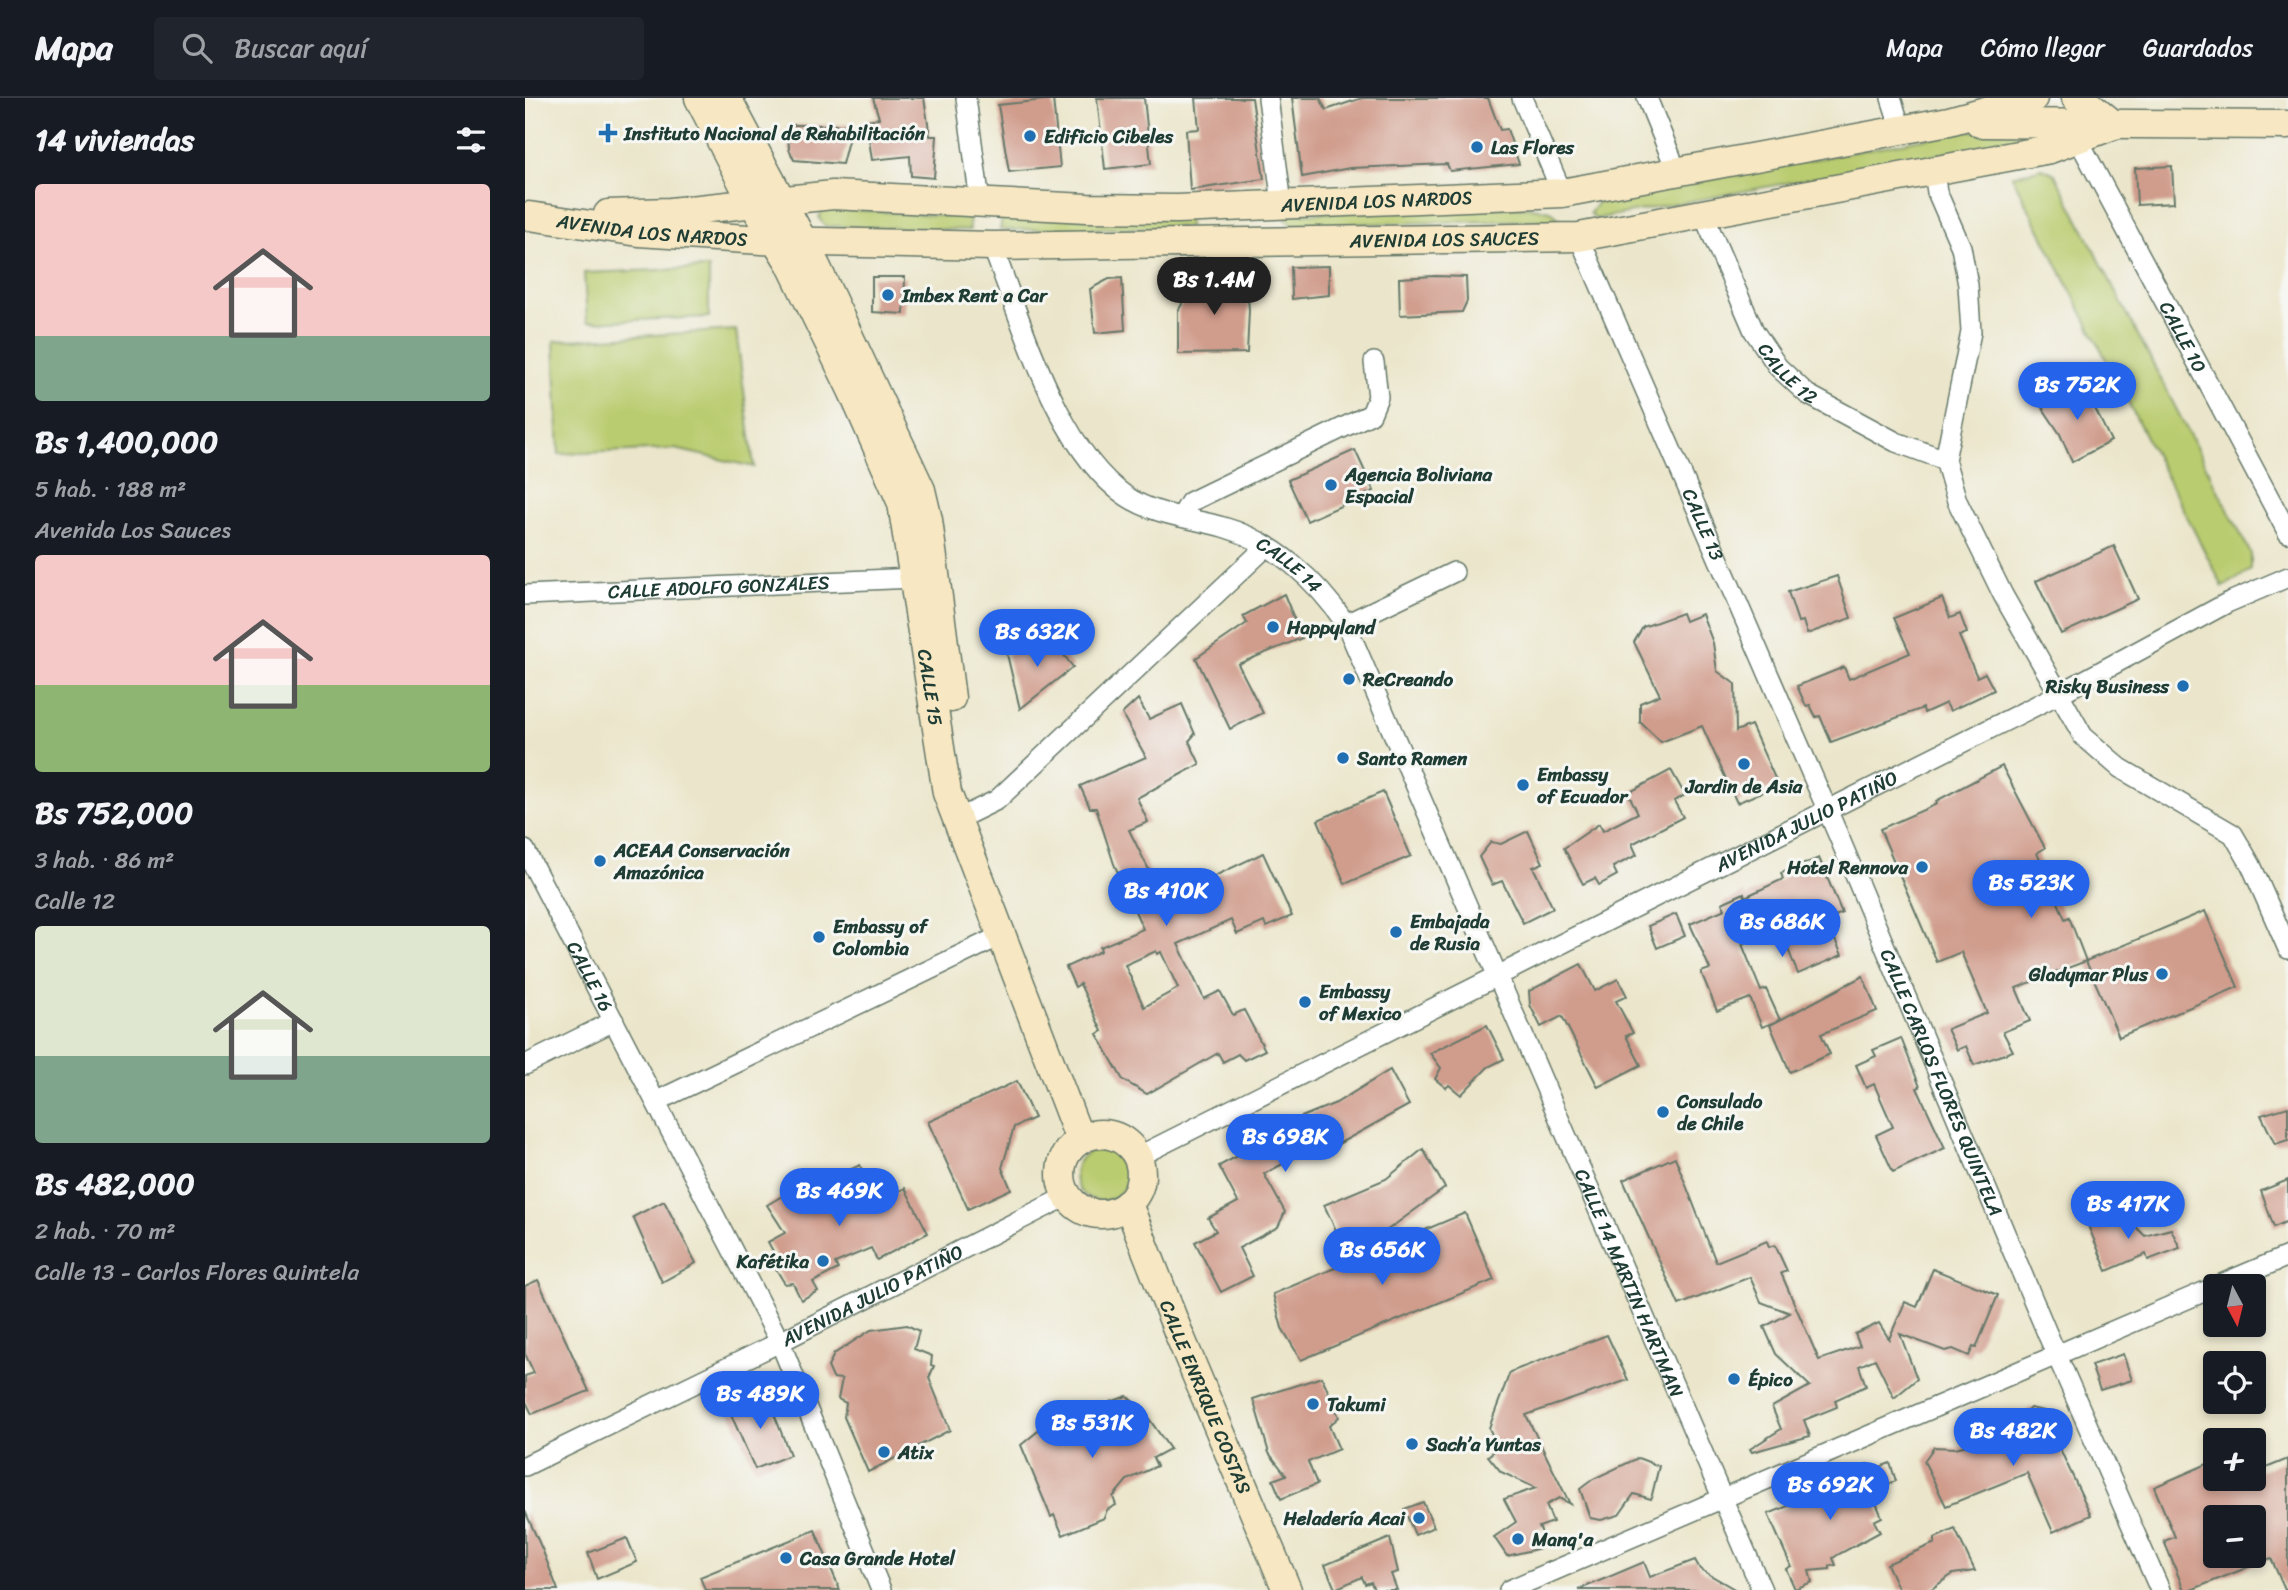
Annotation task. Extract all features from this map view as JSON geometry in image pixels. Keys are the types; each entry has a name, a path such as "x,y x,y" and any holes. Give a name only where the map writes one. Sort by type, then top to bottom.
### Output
{"street":[{"path":"699,98 766,201"},
{"path":"727,98 766,201"},
{"path":"966,98 980,202 986,232 992,246"},
{"path":"1268,98 1282,204"},
{"path":"1522,98 1579,237"},
{"path":"1647,98 1671,157 1673,173"},
{"path":"1891,98 1902,129"},
{"path":"1949,121 2033,98"},
{"path":"1949,121 2078,113 2114,125 2288,125"},
{"name":"AVENIDA LOS SAUCES","path":"790,241 992,246 1579,237 1704,216 2050,149 2078,113"},
{"name":"CALLE 10","path":"2078,113 2288,533"},
{"name":"AVENIDA LOS NARDOS","path":"527,216 670,212 833,195 1177,209 1562,192 1949,121"},
{"path":"1934,172 1937,192 1961,247 1968,285 1971,332 1945,460 1957,501 2003,595 2057,695 2083,736 2120,768 2234,834 2251,865 2288,950"},
{"name":"CALLE 15","path":"766,201 912,468 927,520 924,577 940,763 965,817 1088,1137"},
{"name":"AVENIDA LOS NARDOS","path":"527,216 639,232 790,241"},
{"name":"CALLE 12","path":"1704,216 1754,331 1778,367 1807,394 1896,442 1945,460"},
{"name":"CALLE 13","path":"1579,237 1828,811"},
{"name":"CALLE 14","path":"992,246 1054,401 1072,438 1104,479 1128,497 1153,510 1226,527 1267,547 1306,575 1327,596 1346,624 1498,977"},
{"path":"1181,517 1191,502 1371,414 1378,397 1374,362"},
{"path":"965,817 997,800 1267,547"},
{"path":"1346,624 1454,572"},
{"name":"CALLE ADOLFO GONZALES","path":"525,595 924,577"},
{"name":"AVENIDA JULIO PATIÑO","path":"1137,1157 2057,695 2227,603 2288,577"},
{"name":"CALLE CARLOS FLORES QUINTELA","path":"1828,811 2057,1355 2160,1590"},
{"name":"CALLE 15","path":"965,817 1000,936 1088,1137"},
{"name":"CALLE 16","path":"525,849 780,1342 881,1590"},
{"path":"657,1101 1000,936"},
{"name":"CALLE 14 MARTIN HARTMAN","path":"1498,977 1762,1590"},
{"path":"525,1065 614,1021"},
{"path":"1088,1137 1121,1140 1137,1157 1140,1182 1121,1208 1092,1213 1081,1209 1067,1196 1062,1183 1063,1160 1088,1137"},
{"name":"AVENIDA JULIO PATIÑO","path":"525,1466 780,1342 1067,1196"},
{"name":"CALLE ENRIQUE COSTAS","path":"1121,1208 1268,1590"},
{"name":"CALLE ENRIQUE COSTAS","path":"1121,1208 1179,1334 1287,1590"},
{"path":"2246,1274 2288,1256"},
{"path":"1509,1590 2203,1293"}],"green space":[{"path":"2022,130 2043,135 1595,219 1590,213 1598,202 1609,198 1964,131"},
{"path":"2042,168 2055,174 2251,554 2251,570 2223,587 2012,176"},
{"path":"1525,207 1551,211 1560,220 1291,225 1282,214"},
{"path":"823,208 965,217 969,219 970,230 825,226 819,218"},
{"path":"1002,218 1188,218 1189,227 1000,230"},
{"path":"709,268 709,317 587,322 584,273"},
{"path":"736,330 754,467 675,449 559,454 554,341"},
{"path":"1101,1149 1111,1151 1119,1157 1125,1165 1125,1185 1119,1193 1111,1199 1101,1201 1091,1199 1083,1193 1077,1185 1075,1175 1077,1165 1083,1157 1091,1151"}],"building":[{"path":"873,98 924,98 930,136 937,136 934,178 911,176 910,156 872,160 866,120 879,118"},
{"path":"1097,98 1144,98 1151,164 1105,169"},
{"path":"1196,98 1252,98 1264,179 1190,190 1186,130 1199,129"},
{"path":"1292,98 1320,98 1326,110 1362,98 1488,98 1500,130 1507,129 1519,164 1450,171 1447,164 1350,168 1302,177"},
{"name":"Edificio Cibeles","path":"1053,99 1060,167 1009,172 998,105"},
{"path":"793,125 852,125 842,164 794,160 789,149 788,132"},
{"path":"2172,166 2174,203 2137,205 2135,168"},
{"path":"1329,266 1329,295 1292,299 1291,267"},
{"path":"1242,275 1243,285 1247,287 1249,310 1247,353 1178,354 1178,311 1182,304 1181,289 1185,288 1184,278 1205,280"},
{"name":"Imbex Rent a Car","path":"872,277 905,277 904,314 872,312"},
{"path":"1466,277 1467,301 1462,312 1400,315 1399,278"},
{"path":"1122,278 1125,330 1095,333 1090,289 1109,279"},
{"path":"2083,384 2111,441 2072,462 2060,434 2040,404"},
{"name":"Agencia Boliviana Espacial","path":"1355,450 1374,491 1307,521 1288,480"},
{"path":"2114,546 2138,599 2061,634 2036,581"},
{"path":"1837,576 1851,618 1807,634 1803,621 1798,622 1788,592"},
{"path":"1284,594 1302,638 1238,664 1263,713 1230,729 1196,658 1247,623 1243,616"},
{"path":"1942,598 1950,618 1960,614 1967,633 1959,636 1977,677 1985,673 1994,690 1950,711 1946,703 1924,713 1923,708 1831,742 1820,716 1816,717 1810,705 1806,706 1797,686 1844,667 1849,679 1910,653 1894,618"},
{"path":"1682,613 1685,621 1702,614 1713,643 1717,671 1735,684 1736,731 1751,725 1778,785 1737,803 1702,726 1661,742 1640,722 1640,703 1660,695 1634,642 1643,627"},
{"path":"1050,637 1073,667 1020,709 1007,654"},
{"path":"1138,699 1149,719 1182,704 1195,734 1189,741 1200,764 1137,798 1148,822 1129,830 1164,900 1263,853 1292,916 1266,927 1264,922 1237,934 1231,920 1178,944 1204,999 1220,991 1233,1015 1244,1010 1265,1050 1244,1060 1238,1054 1223,1062 1218,1053 1147,1094 1123,1080 1097,1034 1102,1031 1080,984 1075,987 1066,967 1101,951 1100,947 1143,929 1114,864 1096,808 1090,808 1080,786 1146,757 1122,714","holes":["1156,951 1157,954 1161,952 1178,988 1144,1007 1125,965"]},
{"path":"2002,766 2045,848 2037,853 2065,919 2069,917 2086,961 2016,988 2030,1021 2003,1032 2013,1051 1974,1065 1966,1046 1957,1050 1947,1029 1987,1013 1961,952 1937,962 1880,829 1937,804 1936,801"},
{"path":"1671,770 1685,795 1674,801 1683,817 1632,844 1637,855 1613,867 1617,875 1599,885 1595,878 1583,884 1564,848 1599,824 1603,831 1638,813 1628,793"},
{"path":"1383,792 1411,856 1345,884 1318,820"},
{"path":"1528,831 1543,863 1533,867 1553,908 1523,923 1502,881 1492,885 1479,857 1491,842 1501,844"},
{"path":"1819,858 1842,913 1826,920 1842,955 1798,974 1780,929 1742,944 1761,991 1766,989 1780,1020 1762,1027 1750,998 1717,1011 1701,972 1710,969 1690,924 1725,909 1722,903 1744,893 1745,897 1783,879 1781,873"},
{"name":"Gladymar Plus","path":"2205,911 2238,987 2119,1037 2086,961"},
{"path":"1676,914 1685,936 1657,948 1648,926"},
{"path":"1581,964 1595,991 1618,979 1627,996 1616,1001 1633,1033 1626,1036 1641,1065 1598,1087 1562,1016 1541,1027 1530,1005 1529,991"},
{"path":"1863,976 1877,1011 1821,1034 1830,1054 1790,1072 1770,1025"},
{"path":"1487,1025 1504,1059 1488,1067 1461,1095 1449,1085 1446,1088 1435,1079 1441,1068 1430,1053"},
{"path":"1901,1038 1920,1087 1917,1088 1945,1148 1893,1172 1876,1135 1893,1127 1874,1084 1866,1088 1856,1065 1876,1056 1873,1050"},
{"path":"1390,1070 1409,1105 1320,1154 1316,1146 1264,1174 1285,1212 1278,1227 1239,1248 1253,1276 1221,1292 1195,1242 1216,1231 1208,1218 1238,1202 1219,1166 1303,1121 1301,1117 1336,1103"},
{"path":"1017,1081 1034,1118 1014,1127 1002,1168 1011,1189 968,1209 928,1122"},
{"path":"2288,1107 2288,1140 2275,1144 2261,1115"},
{"path":"1423,1149 1445,1188 1349,1258 1324,1205 1386,1179"},
{"path":"1675,1157 1716,1262 1767,1241 1769,1247 1775,1245 1787,1271 1781,1273 1819,1360 1860,1346 1855,1334 1879,1323 1889,1339 1905,1302 1917,1307 1933,1269 1998,1295 1976,1348 1973,1347 1969,1356 1953,1349 1945,1351 1900,1334 1917,1379 1894,1398 1875,1359 1859,1366 1866,1386 1835,1400 1837,1407 1804,1420 1810,1436 1752,1452 1750,1449 1781,1429 1772,1407 1810,1386 1776,1354 1764,1327 1790,1313 1761,1302 1750,1277 1679,1305 1623,1180"},
{"path":"860,1165 868,1182 873,1180 883,1199 905,1188 928,1233 877,1260 871,1248 835,1263 838,1269 813,1282 818,1291 801,1300 793,1283 785,1284 773,1264 775,1255 768,1242 785,1233 767,1205 801,1185 807,1196 836,1180 834,1177"},
{"path":"2288,1180 2288,1221 2274,1227 2261,1191"},
{"path":"664,1201 696,1263 662,1282 633,1217"},
{"path":"2119,1209 2125,1225 2132,1223 2145,1236 2171,1229 2180,1248 2148,1260 2146,1254 2107,1271 2087,1223"},
{"path":"1465,1213 1494,1280 1301,1360 1282,1328 1273,1294"},
{"path":"538,1280 589,1391 532,1414 525,1400 525,1376 534,1373 525,1354 525,1286"},
{"path":"907,1325 919,1331 914,1349 932,1356 931,1365 934,1366 929,1378 950,1430 868,1472 844,1417 846,1403 838,1399 842,1379 833,1378 828,1367 834,1354 871,1330"},
{"path":"1607,1335 1628,1380 1526,1415 1570,1504 1559,1498 1546,1505 1553,1522 1539,1527 1549,1546 1507,1556 1494,1537 1516,1522 1504,1499 1536,1488 1501,1472 1488,1456 1498,1448 1489,1428 1510,1372"},
{"path":"2123,1354 2132,1380 2100,1390 2091,1365"},
{"path":"1322,1377 1339,1417 1329,1426 1339,1449 1308,1462 1317,1484 1281,1499 1273,1480 1286,1475 1269,1453 1253,1399"},
{"path":"766,1393 790,1455 755,1469 729,1410"},
{"path":"1127,1396 1145,1413 1170,1449 1153,1458 1157,1466 1127,1480 1113,1497 1116,1505 1107,1510 1104,1518 1063,1535 1054,1515 1051,1517 1021,1445 1043,1427"},
{"path":"2030,1408 2044,1411 2054,1426 2062,1443 2058,1445 2091,1515 2053,1532 2027,1473 1946,1506 1924,1461 1934,1447 1955,1448 2001,1437"},
{"path":"1638,1458 1659,1466 1651,1499 1634,1494 1619,1515 1601,1520 1590,1518 1580,1489 1593,1479"},
{"path":"2288,1459 2288,1590 2285,1590 2271,1558 2266,1560 2266,1505 2203,1505 2203,1568 2246,1568 2191,1590 2184,1590 2164,1541 2175,1537 2154,1487 2203,1466 2203,1491 2266,1491 2266,1468"},
{"path":"1890,1463 1896,1481 1871,1491 1882,1517 1874,1521 1880,1532 1833,1558 1836,1565 1830,1566 1830,1569 1809,1571 1812,1582 1795,1589 1786,1569 1791,1566 1768,1514 1831,1489 1829,1483 1867,1464 1870,1471"},
{"name":"Heladería Acai","path":"1423,1502 1434,1527 1415,1535 1404,1509"},
{"path":"525,1511 542,1549 558,1590 525,1590"},
{"path":"1955,1529 1975,1571 1953,1574 1930,1590 1899,1590 1887,1564 1935,1543 1935,1538"},
{"name":"Casa Grande Hotel","path":"815,1530 840,1590 705,1590 700,1577"},
{"path":"627,1538 637,1562 597,1579 588,1553"},
{"path":"1390,1538 1398,1572 1391,1574 1397,1590 1374,1590 1371,1582 1365,1584 1362,1577 1335,1589 1325,1565"},
{"path":"1695,1560 1700,1569 1736,1590 1578,1590 1644,1562 1650,1577"}],"place":[{"name":"Instituto Nacional de Rehabilitación","path":"608,133"},
{"name":"Edificio Cibeles","path":"1030,136"},
{"name":"Las Flores","path":"1477,147"},
{"name":"Imbex Rent a Car","path":"888,295"},
{"name":"Agencia Boliviana Espacial","path":"1331,485"},
{"name":"Happyland","path":"1273,627"},
{"name":"ReCreando","path":"1349,679"},
{"name":"Risky Business","path":"2183,686"},
{"name":"Santo Ramen","path":"1343,758"},
{"name":"Jardin de Asia","path":"1744,764"},
{"name":"Embassy of Ecuador","path":"1523,785"},
{"name":"ACEAA Conservación Amazónica","path":"600,861"},
{"name":"Hotel Rennova","path":"1922,867"},
{"name":"Embajada de Rusia","path":"1396,932"},
{"name":"Embassy of Colombia","path":"819,937"},
{"name":"Gladymar Plus","path":"2162,974"},
{"name":"Embassy of Mexico","path":"1305,1002"},
{"name":"Consulado de Chile","path":"1663,1112"},
{"name":"Kafétika","path":"823,1261"},
{"name":"Épico","path":"1734,1379"},
{"name":"Takumi","path":"1313,1404"},
{"name":"Sach’a Yuntas","path":"1412,1444"},
{"name":"Atix","path":"884,1452"},
{"name":"Heladería Acai","path":"1419,1518"},
{"name":"Manq'a","path":"1518,1539"},
{"name":"Casa Grande Hotel","path":"786,1558"}]}
